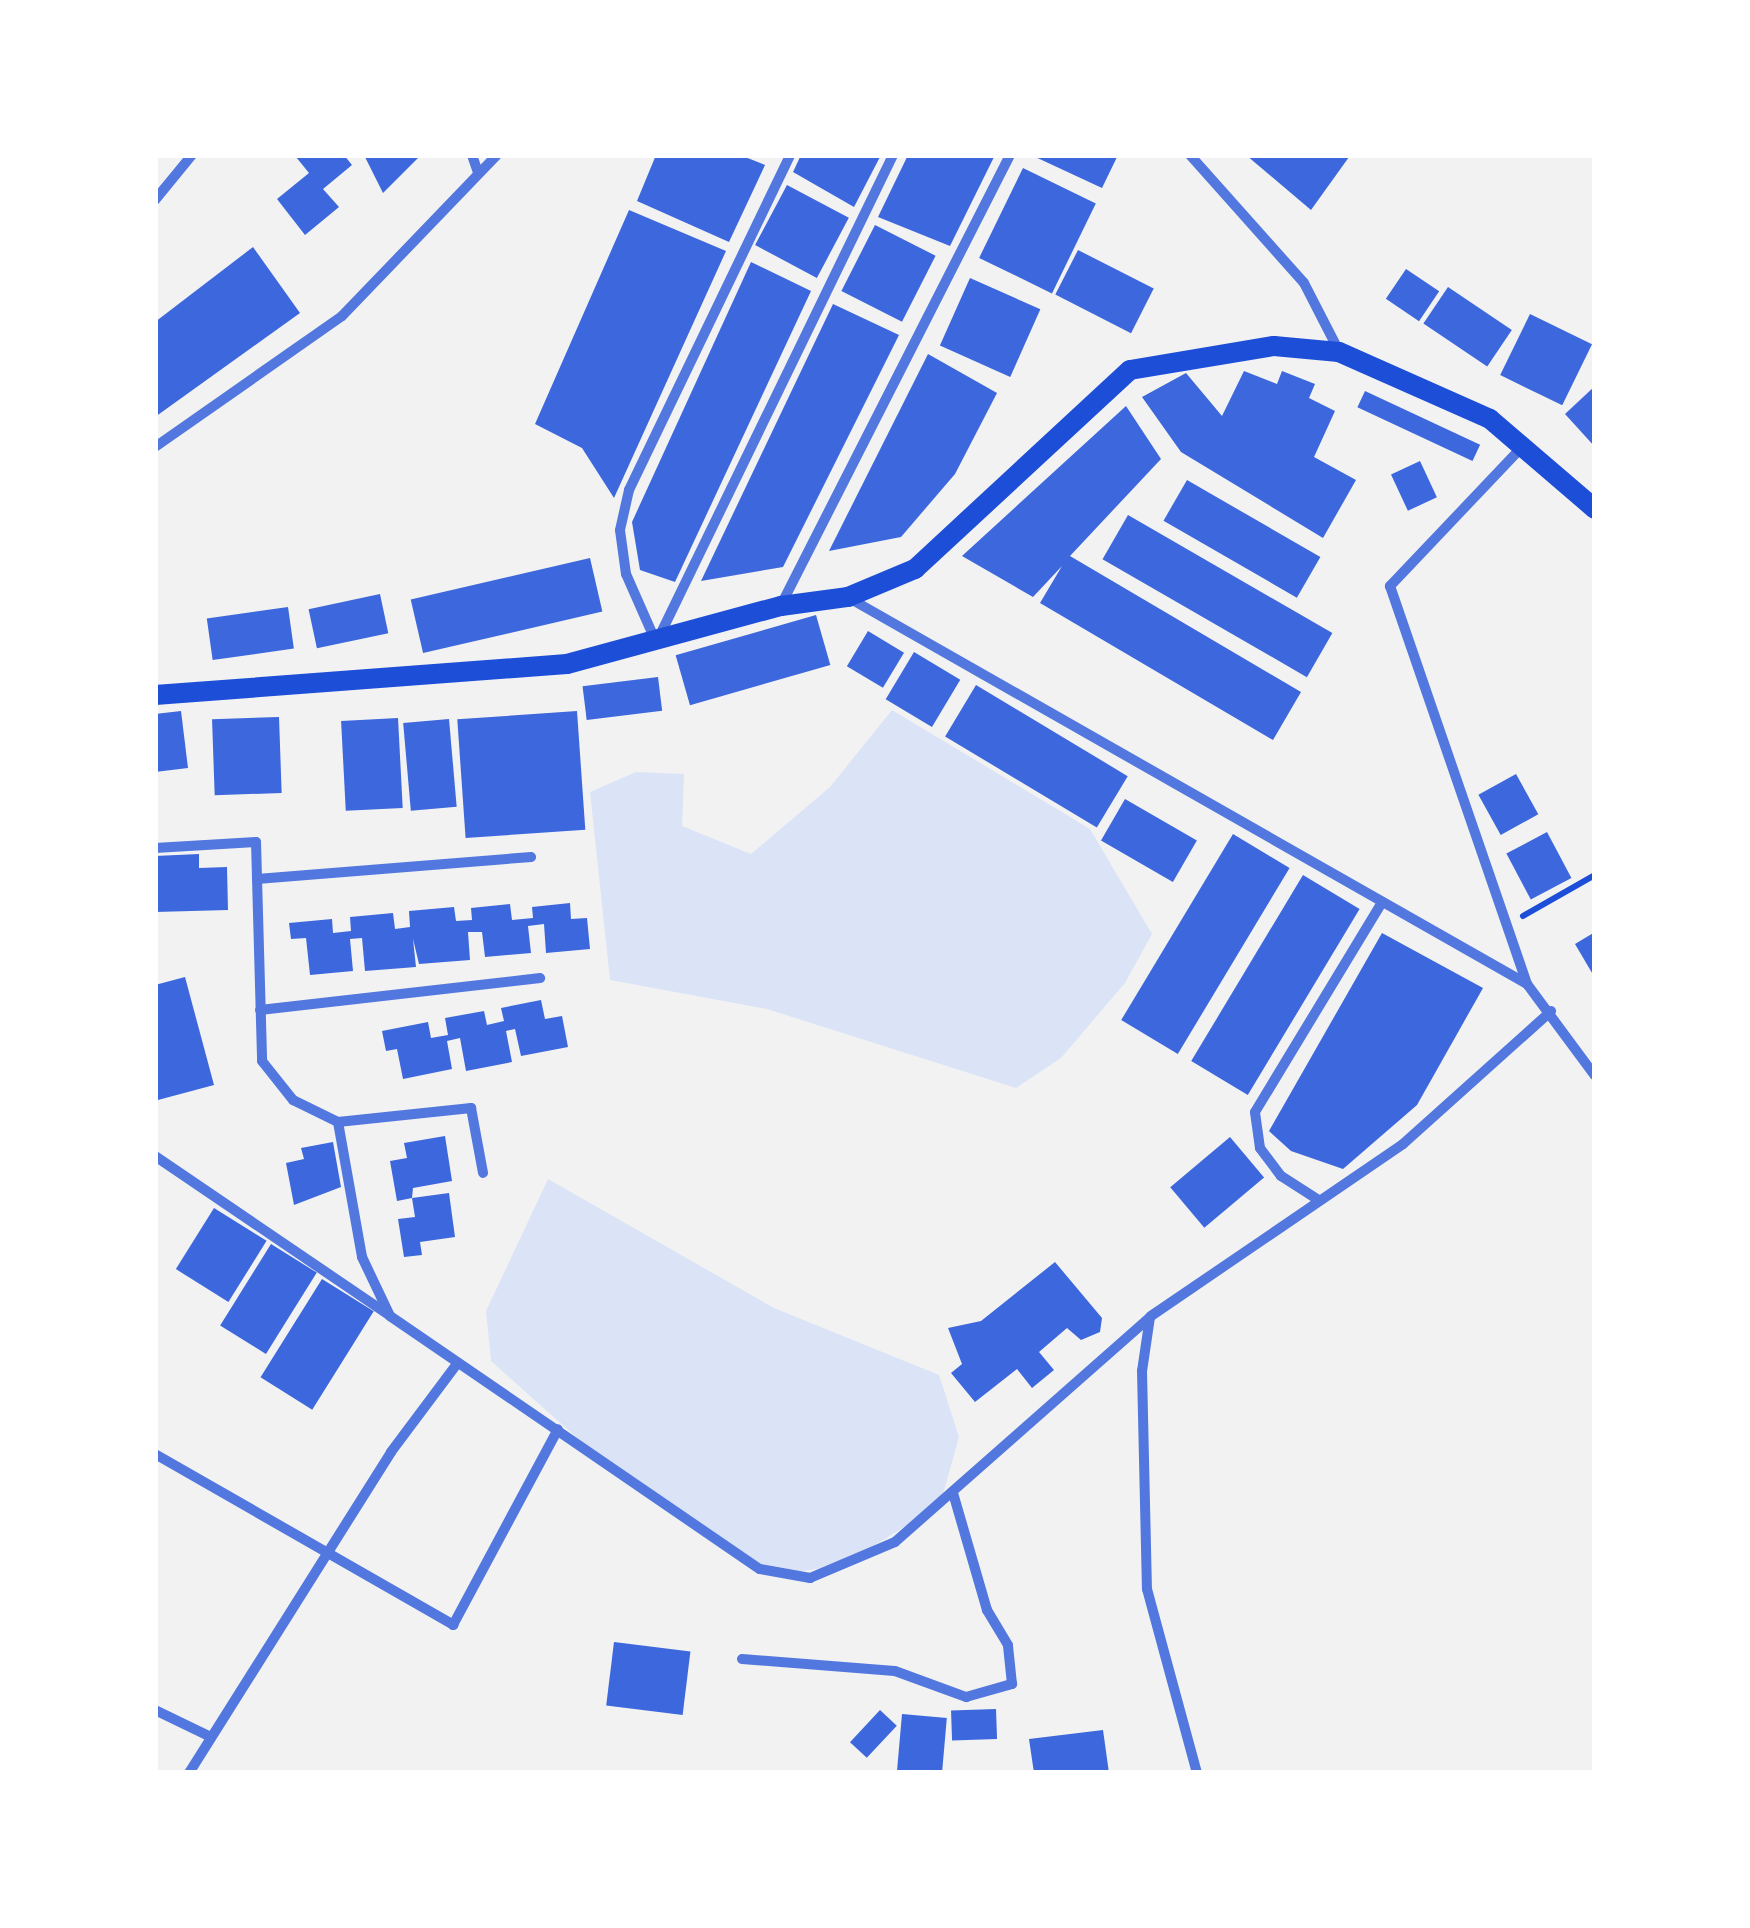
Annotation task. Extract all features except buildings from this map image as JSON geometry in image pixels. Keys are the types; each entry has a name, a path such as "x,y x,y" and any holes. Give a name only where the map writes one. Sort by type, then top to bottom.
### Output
{"main road":[{"path":"155,695 566,664 781,606 848,597 915,570 1130,370 1274,346 1340,352 1526,443 1595,509"}],"street":[{"path":"155,200 192,155"},
{"path":"472,155 478,172"},
{"path":"155,447 342,316 497,155"},
{"path":"657,642 626,574 620,530 629,490 790,155"},
{"path":"657,642 893,155"},
{"path":"781,606 1010,155"},
{"path":"1190,155 1304,283 1340,352"},
{"path":"1526,443 1390,586 1527,984"},
{"path":"848,597 1380,906 1527,984 1551,1010 1595,1076"},
{"path":"155,848 256,842 262,1060 293,1100 338,1122 471,1108 483,1173"},
{"path":"257,879 531,856"},
{"path":"1317,1198 1281,1176 1260,1148 1255,1112 1380,906"},
{"path":"260,1010 540,978"},
{"path":"155,1156 760,1569 810,1578 895,1542 1151,1316 1317,1198 1403,1144 1551,1010"},
{"path":"338,1122 362,1257 390,1316"},
{"path":"1151,1316 1142,1371 1146,1588 1197,1773"},
{"path":"189,1773 328,1552 456,1365"},
{"path":"155,1454 454,1625 558,1428"},
{"path":"742,1660 895,1671 966,1697 1012,1684 1008,1645 987,1610 950,1499 956,1488"},
{"path":"155,1710 211,1738"}],"path":[{"path":"1505,928 1595,874"}],"shaded area":[{"path":"892,710 1090,829 1152,934 1125,983 1061,1058 1016,1088 767,1009 610,980 590,792 636,772 684,774 682,826 751,854 830,787"},
{"path":"548,1179 774,1308 939,1375 959,1437 940,1505 841,1566 770,1575 614,1471 491,1361 486,1311"}]}
